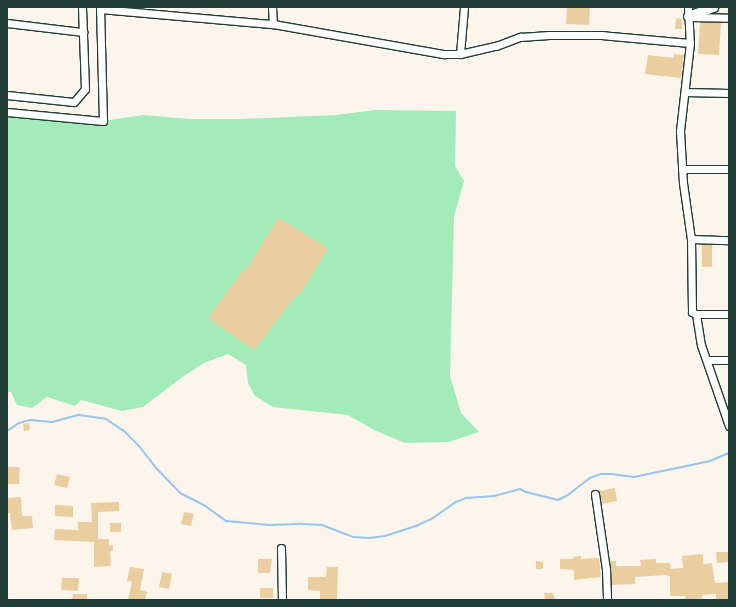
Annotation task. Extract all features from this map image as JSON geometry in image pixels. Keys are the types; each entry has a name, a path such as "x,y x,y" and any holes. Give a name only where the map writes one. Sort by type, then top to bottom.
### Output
{"street":[{"path":"7,95 74,102 85,89 82,7"},
{"path":"272,7 273,24"},
{"path":"460,54 464,7"},
{"path":"688,13 713,7"},
{"path":"7,112 104,121 100,9 273,24 384,45 444,54 460,54 496,46 520,37 542,36 601,35 690,43"},
{"path":"688,13 729,18"},
{"path":"688,13 690,43 680,131 682,169 691,239 692,312 696,314 701,345 708,360 729,426"},
{"path":"7,23 83,32"},
{"path":"685,92 729,93"},
{"path":"682,169 729,169"},
{"path":"691,239 729,240"},
{"path":"696,314 729,314"},
{"path":"708,360 729,360"},
{"path":"595,494 606,569 607,600"},
{"path":"281,548 282,600"}],"green space":[{"path":"375,110 456,111 455,166 464,181 454,217 450,376 461,413 479,432 449,442 405,443 374,430 348,415 273,407 255,396 248,383 246,365 228,354 204,363 181,378 143,407 122,411 81,400 75,406 47,397 32,408 17,405 11,392 7,392 7,112 103,121 143,115 190,119 240,119 336,115"}],"building":[{"path":"567,7 590,7 589,25 566,24"},
{"path":"676,18 682,19 682,29 675,29"},
{"path":"700,22 721,23 719,55 698,54"},
{"path":"674,54 684,55 681,78 645,74 648,55 674,58"},
{"path":"278,218 328,248 299,296 297,294 254,350 208,318 244,269 246,270"},
{"path":"702,244 712,245 712,267 702,267"},
{"path":"29,423 30,430 24,431 23,424"},
{"path":"7,467 20,467 19,484 7,484"},
{"path":"57,474 70,477 67,488 54,485"},
{"path":"615,488 617,501 601,504 599,491"},
{"path":"21,497 22,516 32,516 33,528 12,530 10,513 7,513 7,498"},
{"path":"119,502 119,511 98,512 98,539 109,539 109,546 113,545 113,551 110,551 111,566 94,567 94,542 54,540 55,529 78,530 78,522 92,522 91,503"},
{"path":"55,505 73,506 73,517 55,516"},
{"path":"184,512 194,514 191,526 181,524"},
{"path":"110,523 121,523 121,532 110,532"},
{"path":"716,552 729,552 729,562 717,563"},
{"path":"703,554 703,564 712,563 715,583 728,582 729,600 716,600 716,594 702,595 702,600 686,600 685,596 670,596 670,576 665,575 635,577 635,584 612,585 610,561 616,561 616,566 641,566 640,560 656,559 656,563 670,563 671,569 683,568 682,556"},
{"path":"581,556 581,559 599,558 601,577 574,580 574,570 560,569 560,559 573,559 573,557"},
{"path":"258,559 272,559 270,573 258,573"},
{"path":"536,561 543,562 543,569 536,569"},
{"path":"130,567 144,569 140,590 147,592 145,600 128,600 132,582 127,581"},
{"path":"327,567 338,567 337,600 320,600 320,591 308,590 308,577 326,577"},
{"path":"162,572 172,574 169,589 159,587"},
{"path":"62,578 79,578 78,591 61,590"},
{"path":"260,588 273,588 273,598 260,598"},
{"path":"544,593 553,593 555,600 545,600"},
{"path":"73,594 87,594 87,600 72,600"}],"waterway":[{"path":"7,431 19,423 30,420 52,422 79,415 106,419 124,431 180,493 204,505 226,521 269,525 322,525 353,537 369,538 385,536 418,525 433,518 456,502 466,498 494,496 520,489 526,492 558,500 568,495 590,478 601,474 634,477 710,461 729,453"}]}
